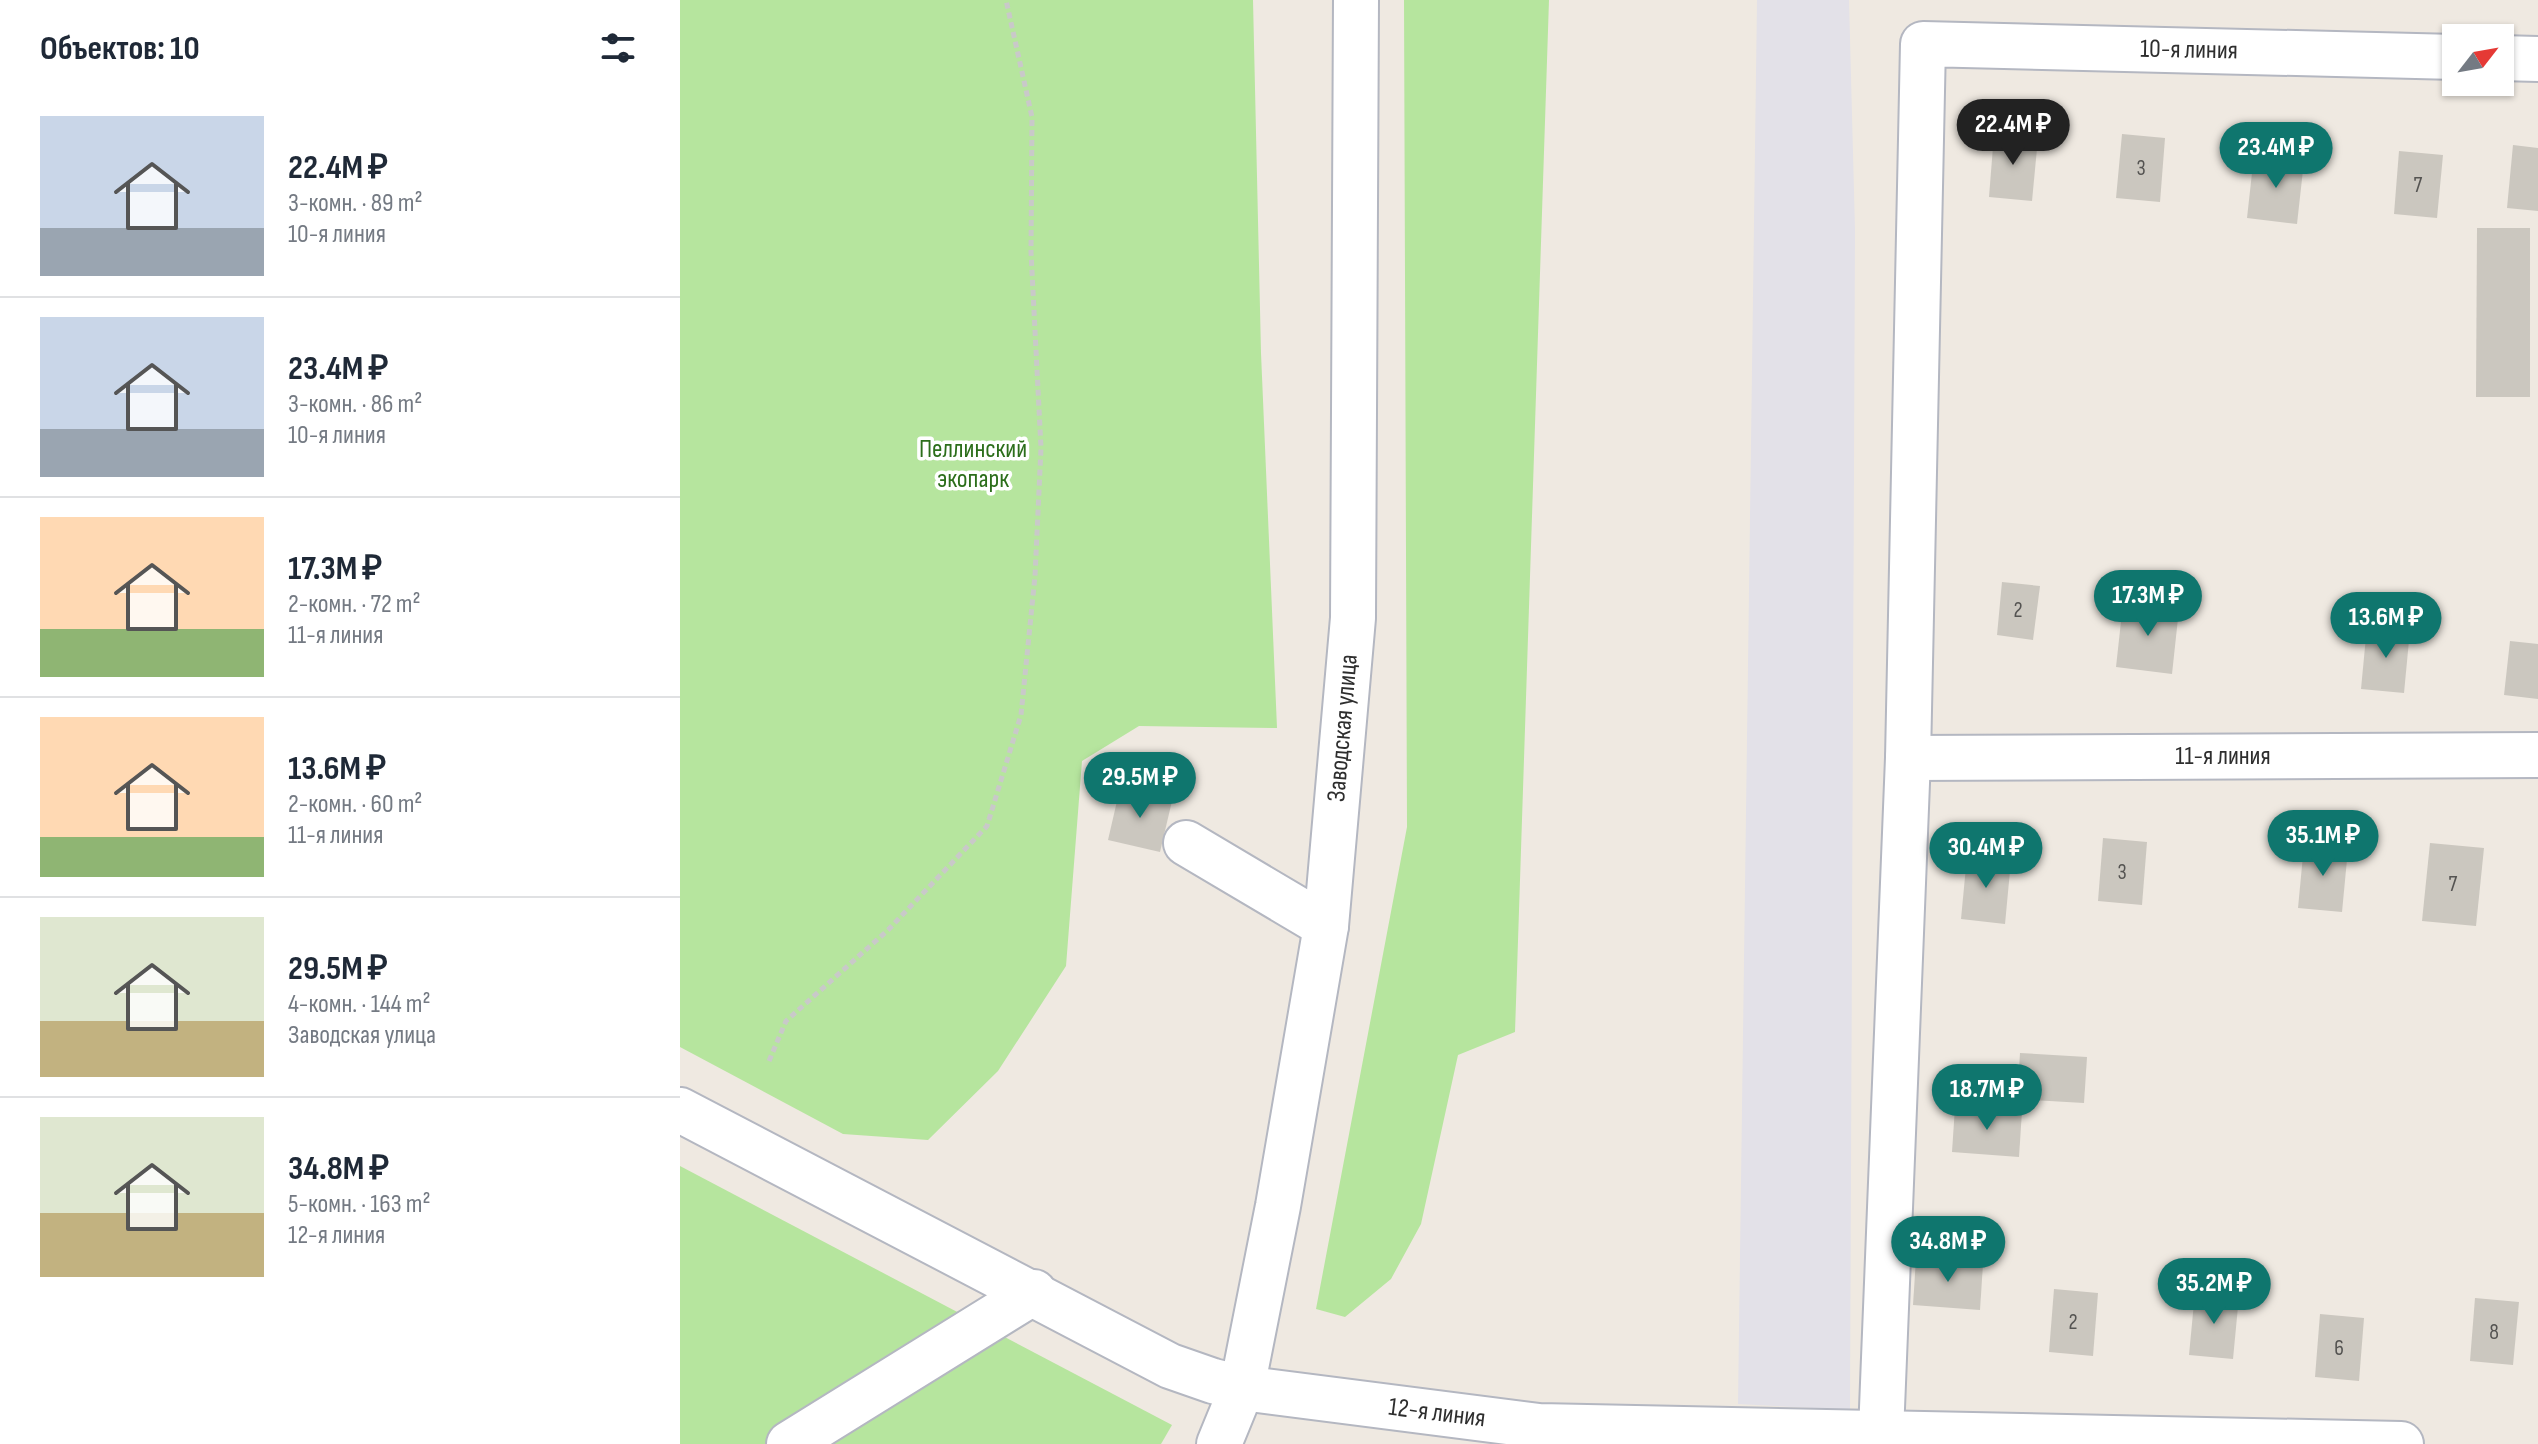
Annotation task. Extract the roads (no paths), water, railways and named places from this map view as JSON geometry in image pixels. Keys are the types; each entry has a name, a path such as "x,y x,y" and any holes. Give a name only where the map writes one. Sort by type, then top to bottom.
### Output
{"street":[{"name":"Заводская улица","path":"1219,1444 1242,1388 1278,1206 1326,926 1353,618 1356,0"},
{"name":"10-я линия","path":"1908,758 1923,44 2442,57"},
{"path":"2514,58 2538,59"},
{"name":"11-я линия","path":"1908,758 2538,755"},
{"path":"1868,1437 1908,758"},
{"path":"1186,843 1326,926"},
{"name":"12-я линия","path":"680,1110 1034,1292 1170,1366 1242,1388 1539,1426 1868,1437 2401,1444"},
{"path":"789,1444 1034,1292"}],"park label":[{"name":"Пеллинский экопарк","path":"973,464"}]}
